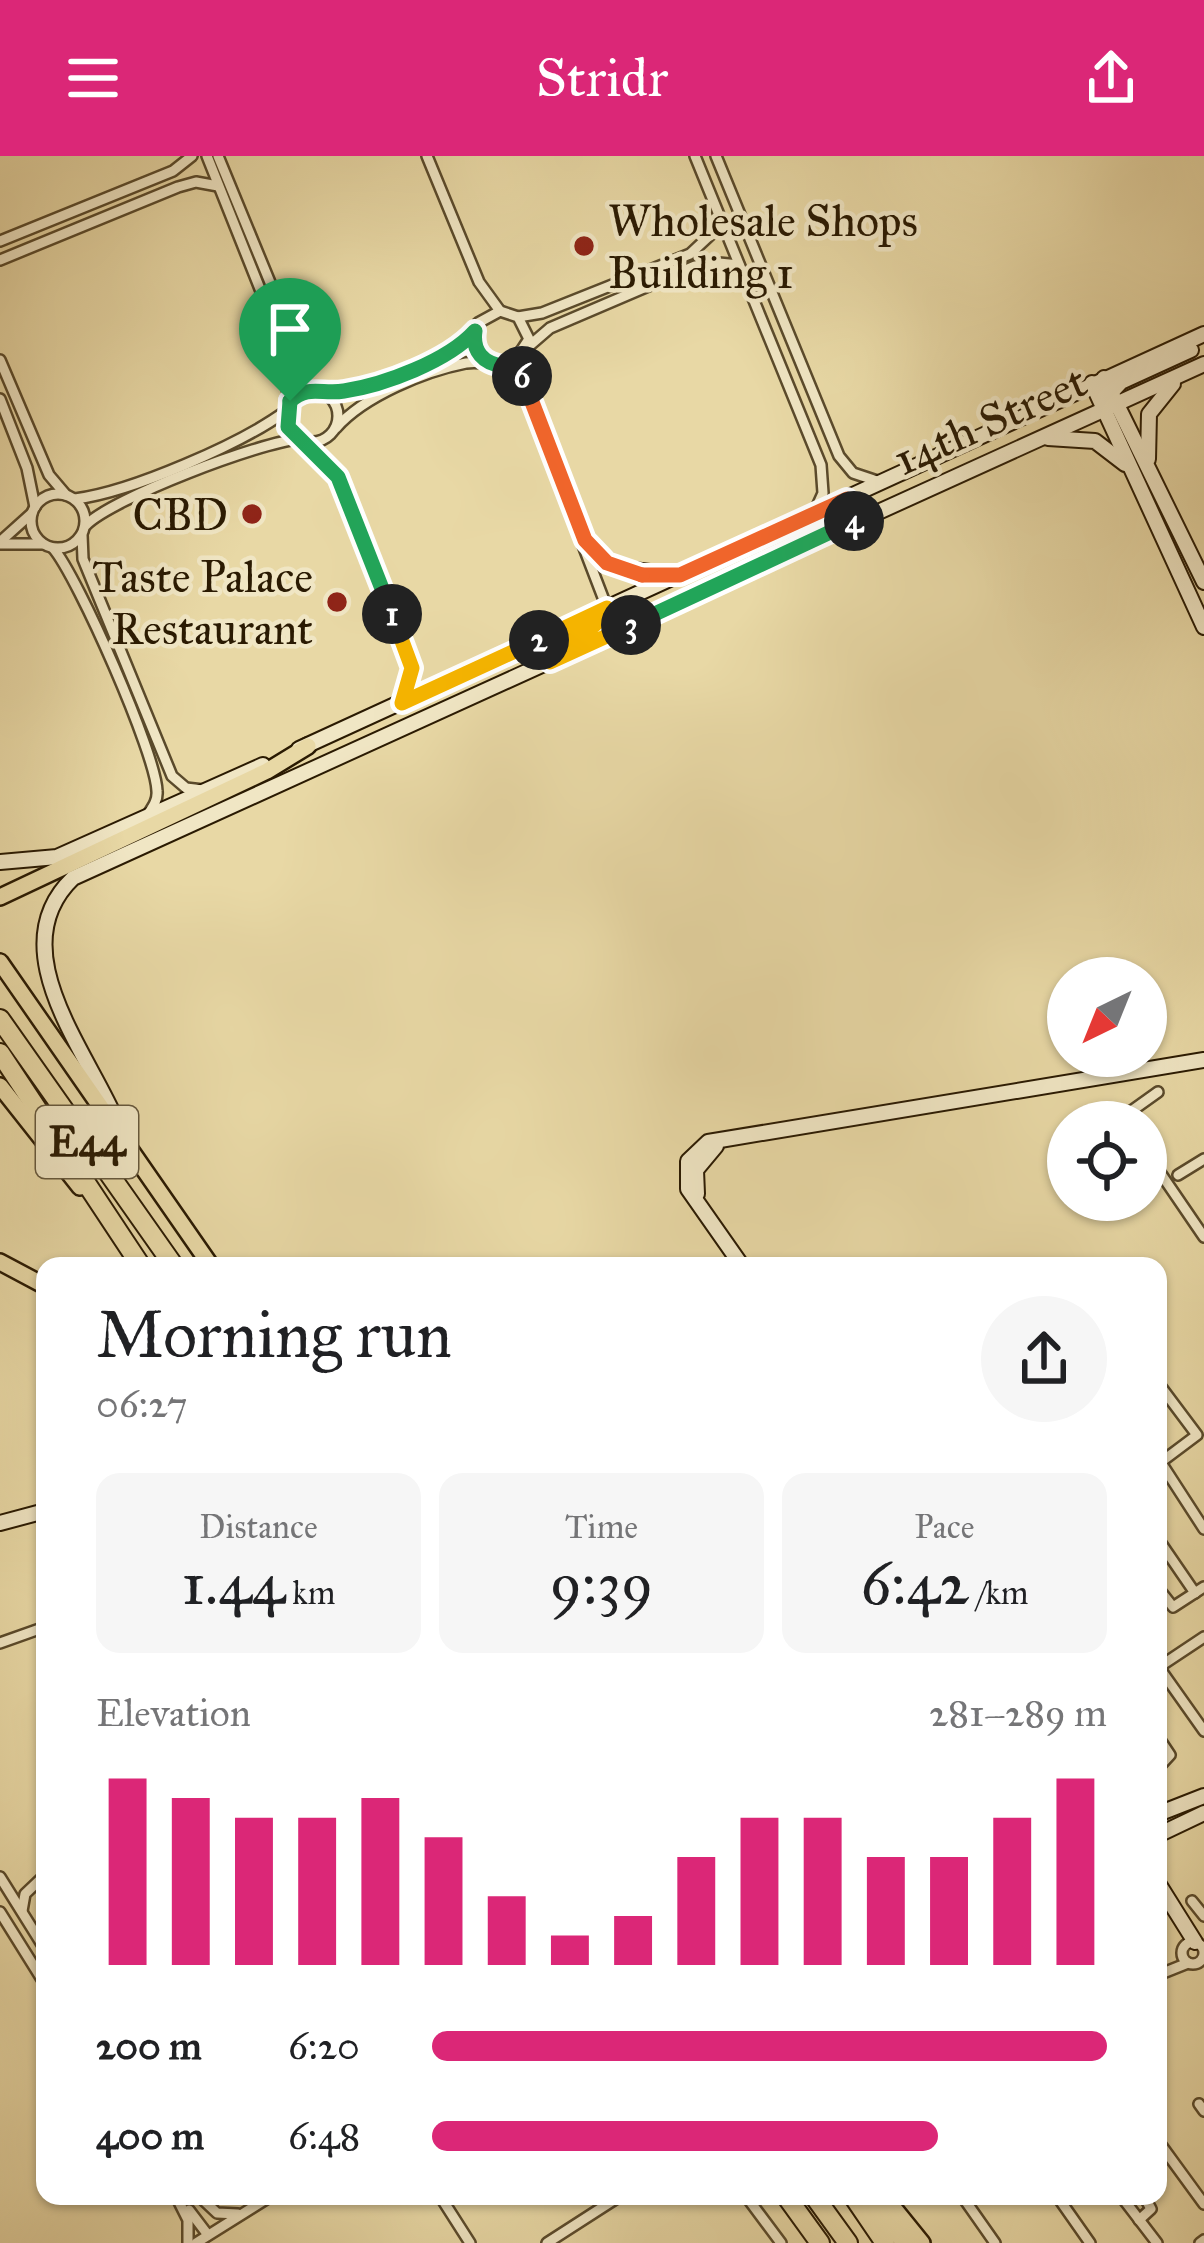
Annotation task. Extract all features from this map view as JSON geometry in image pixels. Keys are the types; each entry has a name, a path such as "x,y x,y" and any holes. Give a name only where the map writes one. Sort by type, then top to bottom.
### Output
{"highway":[{"name":"E44","path":"0,1019 168,1257"},
{"name":"E44","path":"0,1052 135,1257"},
{"path":"793,2205 820,2243"},
{"path":"821,2205 848,2243"},
{"path":"859,2205 885,2243"},
{"path":"874,2205 906,2243"}],"main road":[{"name":"14th Street","path":"122,1133 44,996 34,967 35,937 44,910 61,887 85,871 1037,439 1204,334"},
{"path":"1204,344 1105,392 1152,492 1204,628"},
{"name":"14th Street","path":"308,746 889,480 1105,392 1201,365"},
{"path":"1152,492 1145,447 1149,414 1162,393 1201,365"},
{"path":"1037,439 1077,436 1103,445 1152,492 1204,582"},
{"path":"847,499 856,520"},
{"path":"585,540 607,563 626,572 680,575"},
{"path":"550,662 560,649 593,629 607,608"},
{"path":"0,862 58,857 308,746"},
{"path":"0,897 181,814 308,746"},
{"path":"0,962 205,1257"},
{"path":"736,1257 688,1189 688,1161 708,1142 1204,1060"},
{"path":"0,1086 134,1257"},
{"path":"0,1262 36,1281"},
{"path":"0,1523 36,1513"},
{"path":"1167,1810 1204,1796"},
{"path":"1167,1831 1204,1813"},
{"path":"1167,1900 1196,1953"},
{"path":"1167,1913 1196,1953"},
{"path":"891,2205 922,2243"}],"street":[{"path":"0,242 173,171 192,156"},
{"path":"207,156 268,310 288,427 338,477 409,659 411,684 402,703"},
{"path":"218,156 290,331 300,392"},
{"path":"427,156 479,282 500,311"},
{"path":"695,156 818,454 824,482 813,514"},
{"path":"716,156 835,445 853,473 889,480"},
{"path":"0,260 178,187 218,186"},
{"path":"0,543 48,495 107,493 249,434 300,392 326,392 396,374 456,348 484,316 500,311 518,316 542,313 690,254 722,224"},
{"path":"0,543 70,546 113,506 268,443 324,440 368,402 452,367 485,361 504,366 550,328 695,266 709,262 739,265"},
{"path":"518,316 528,330 528,402 585,540 607,608"},
{"path":"475,331 475,347 485,361"},
{"path":"0,360 50,476 71,497 84,530 83,560 167,764 182,785 205,790"},
{"path":"326,392 338,408 336,428"},
{"path":"0,399 28,468 33,530 72,575 157,786 147,817"},
{"path":"818,454 832,456 835,445"},
{"path":"135,726 156,766 167,764"},
{"path":"1147,1101 1158,1092"},
{"path":"1178,1175 1204,1159"},
{"path":"1167,1183 1204,1238"},
{"path":"1167,1394 1197,1435 1167,1455"},
{"path":"1167,1472 1204,1529"},
{"path":"1167,1562 1199,1590 1173,1606 1167,1599"},
{"path":"0,1643 36,1630"},
{"path":"1167,1660 1204,1636"},
{"path":"1167,1678 1204,1731"},
{"path":"1,1879 18,1885 36,1879"},
{"path":"1,1879 36,1934"},
{"path":"22,1911 25,1894 36,1883"},
{"path":"1192,1901 1204,1916"},
{"path":"0,1912 36,1970"},
{"path":"1167,1969 1196,1953 1204,1975"},
{"path":"1167,2153 1204,2204"},
{"path":"182,2205 192,2243 256,2205"},
{"path":"186,2205 211,2233"},
{"path":"200,2205 211,2233"},
{"path":"208,2205 217,2213 243,2213"},
{"path":"446,2205 470,2243"},
{"path":"547,2243 606,2205"},
{"path":"753,2205 781,2243"},
{"path":"968,2205 995,2243"},
{"path":"1063,2205 1088,2242"},
{"path":"1127,2205 1157,2243"},
{"path":"1138,2220 1151,2209 1149,2205"}],"place":[{"name":"Wholesale Shops Building 1","path":"584,246"},
{"name":"CBD","path":"252,514"},
{"name":"Taste Palace Restaurant","path":"337,602"}],"route":[{"path":"475,331 475,347 485,361 504,366 521,358 528,402 580,531 591,549 616,568 680,575 847,499 856,520 550,662 560,649 593,629 607,608 402,703 411,684 409,659 338,477 319,452 288,427 290,401 308,389 349,391 375,382 456,348 475,331"}]}
